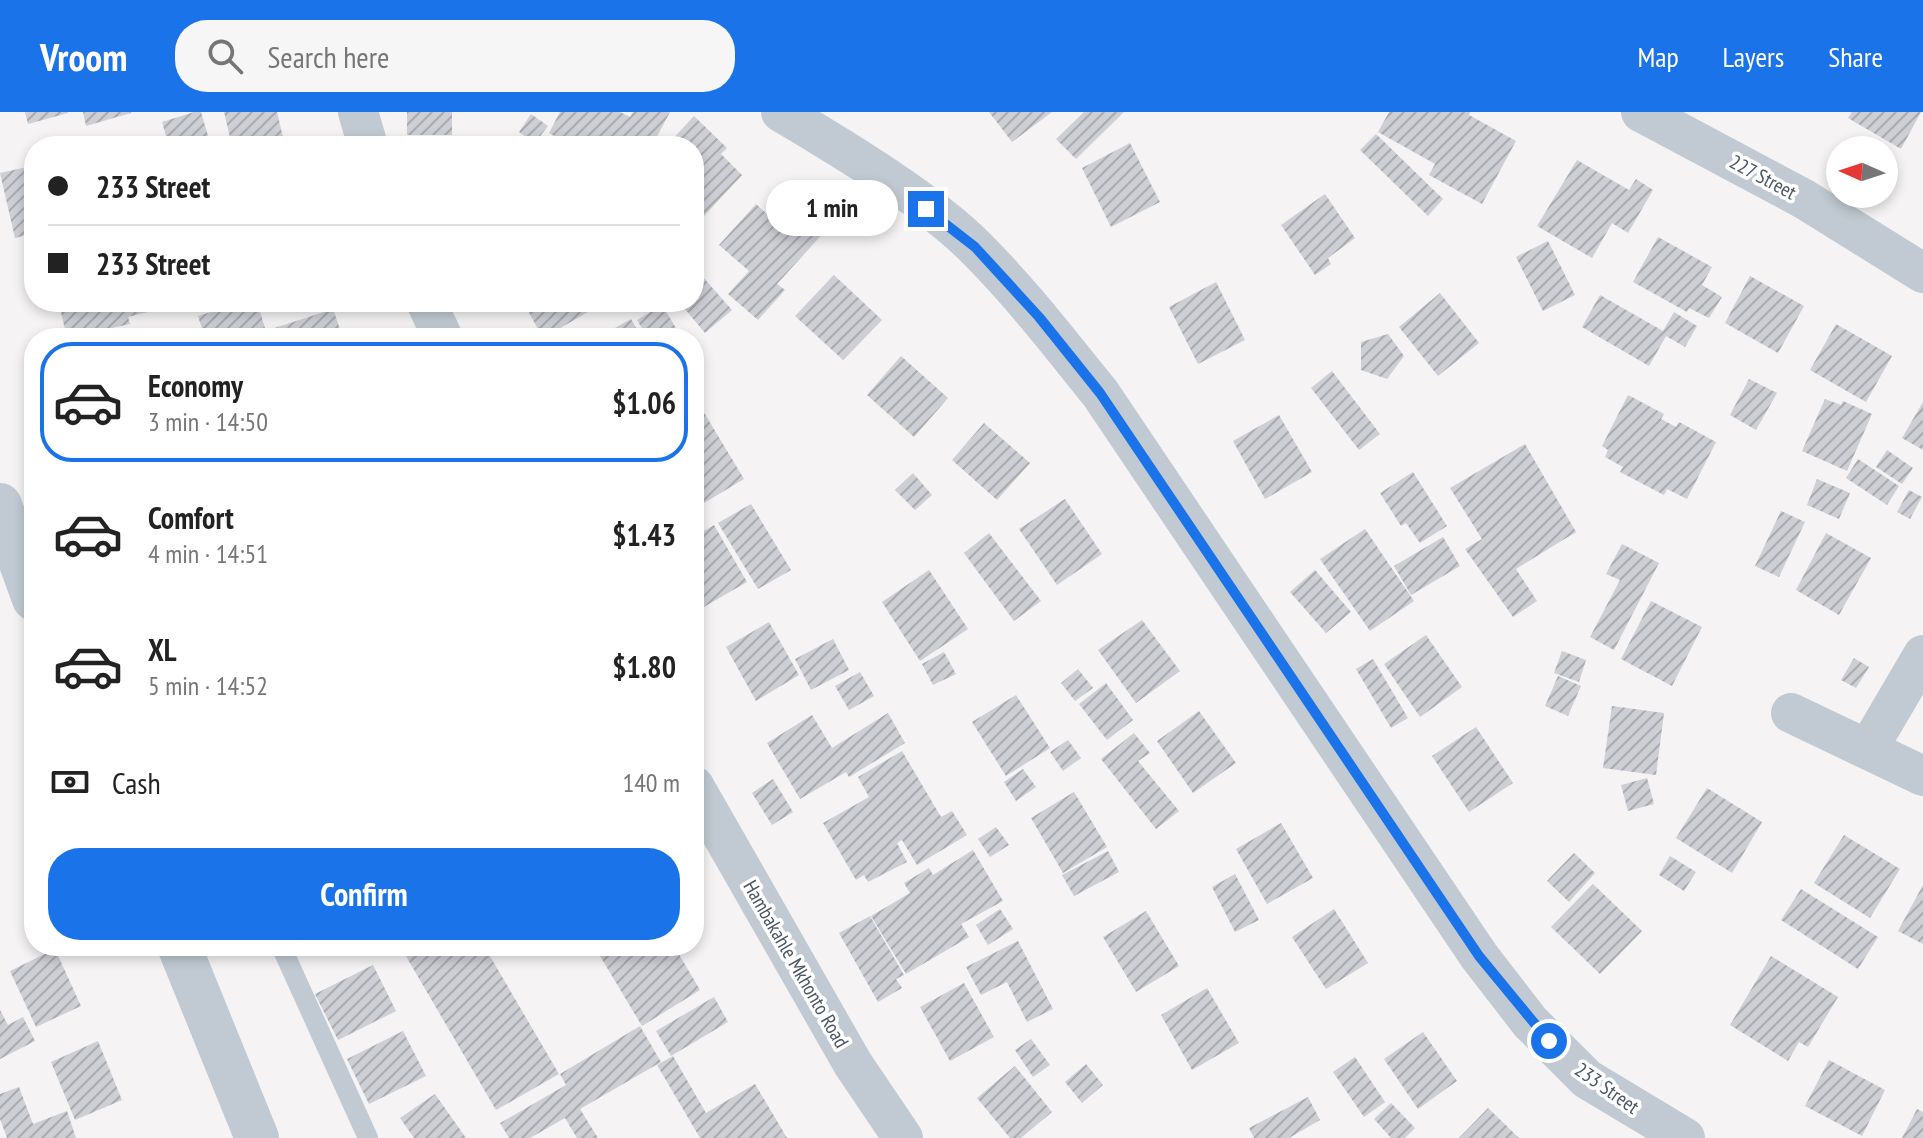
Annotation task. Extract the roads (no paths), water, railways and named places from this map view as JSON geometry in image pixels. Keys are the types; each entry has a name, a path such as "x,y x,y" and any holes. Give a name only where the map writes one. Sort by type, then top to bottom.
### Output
{"street":[{"path":"358,112 365,136"},
{"name":"233 Street","path":"781,112 902,190 975,247 1039,317 1100,393 1479,956 1530,1022 1587,1079 1685,1138"},
{"name":"227 Street","path":"1641,112 1804,199 1923,273"},
{"path":"0,505 24,571"},
{"path":"1869,747 1923,655"},
{"path":"1791,713 1869,747 1923,776"},
{"name":"Hambakahle Mkhonto Road","path":"704,803 853,1064 903,1138"},
{"path":"183,956 257,1138"}],"lane":[{"path":"286,956 368,1138"}]}
